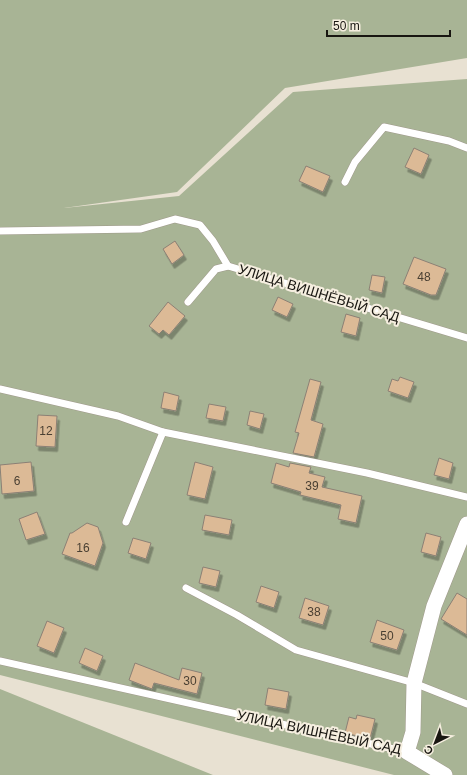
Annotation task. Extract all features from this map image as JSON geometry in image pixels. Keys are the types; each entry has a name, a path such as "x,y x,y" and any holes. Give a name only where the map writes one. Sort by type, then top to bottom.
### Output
{"street":[{"name":"УЛИЦА ВИШНЁВЫЙ САД","path":"407,752 413,732 414,683 434,606 467,524"},
{"path":"407,752 445,775"}],"lane":[{"path":"345,182 355,162 384,127 449,141 467,148"},
{"name":"УЛИЦА ВИШНЁВЫЙ САД","path":"0,231 141,229 175,219 200,225 213,241 228,266 467,338"},
{"path":"188,302 216,269 228,266"},
{"path":"0,389 118,416 163,432 367,473 467,497"},
{"path":"126,522 163,432"},
{"path":"186,588 237,615 296,650 414,683 467,704"},
{"name":"УЛИЦА ВИШНЁВЫЙ САД","path":"0,661 407,752"}],"green space":[{"path":"0,0 467,0 467,58 285,88 177,192 64,208 179,196 293,92 467,79 467,775 394,775 0,675"},
{"path":"0,689 213,775 0,775"}],"building":[{"path":"414,148 429,155 421,174 405,167"},
{"path":"306,166 330,176 323,192 299,181"},
{"path":"175,241 184,255 172,264 163,249"},
{"path":"414,257 446,269 436,295 431,295 403,284"},
{"path":"372,275 385,277 382,293 369,290"},
{"path":"278,297 293,304 287,317 272,310"},
{"path":"168,302 185,316 169,335 163,330 159,334 149,326"},
{"path":"346,314 360,318 356,336 341,332"},
{"path":"400,377 414,382 408,398 388,391 392,379 398,381"},
{"path":"310,379 321,382 311,420 323,424 314,457 293,453 299,433 295,432"},
{"path":"164,392 179,396 176,411 161,408"},
{"path":"209,404 226,407 223,421 206,418"},
{"path":"250,411 264,414 260,429 247,425"},
{"path":"38,415 57,416 55,447 36,446"},
{"path":"439,458 453,463 449,479 434,475"},
{"path":"31,462 34,491 2,494 0,465"},
{"path":"195,462 213,467 205,499 187,495"},
{"path":"276,463 289,467 290,463 311,467 309,473 325,477 322,487 362,496 356,523 338,519 341,505 300,495 301,492 271,483"},
{"path":"37,512 45,534 26,540 19,519"},
{"path":"205,515 232,520 229,535 202,530"},
{"path":"87,523 98,527 103,543 95,566 62,554 70,533"},
{"path":"426,533 441,537 436,556 421,552"},
{"path":"133,538 151,543 146,559 128,553"},
{"path":"203,567 220,571 216,587 199,583"},
{"path":"261,586 279,592 274,608 256,602"},
{"path":"457,593 467,599 467,635 441,619"},
{"path":"305,598 329,606 323,625 299,618"},
{"path":"377,620 404,630 397,650 370,642"},
{"path":"47,621 64,628 54,653 37,646"},
{"path":"85,648 103,656 97,671 79,663"},
{"path":"135,663 179,680 182,668 202,673 197,694 154,683 152,689 129,680"},
{"path":"268,688 289,692 286,709 265,705"},
{"path":"357,715 375,719 370,739 345,733 349,717 356,719"}]}
